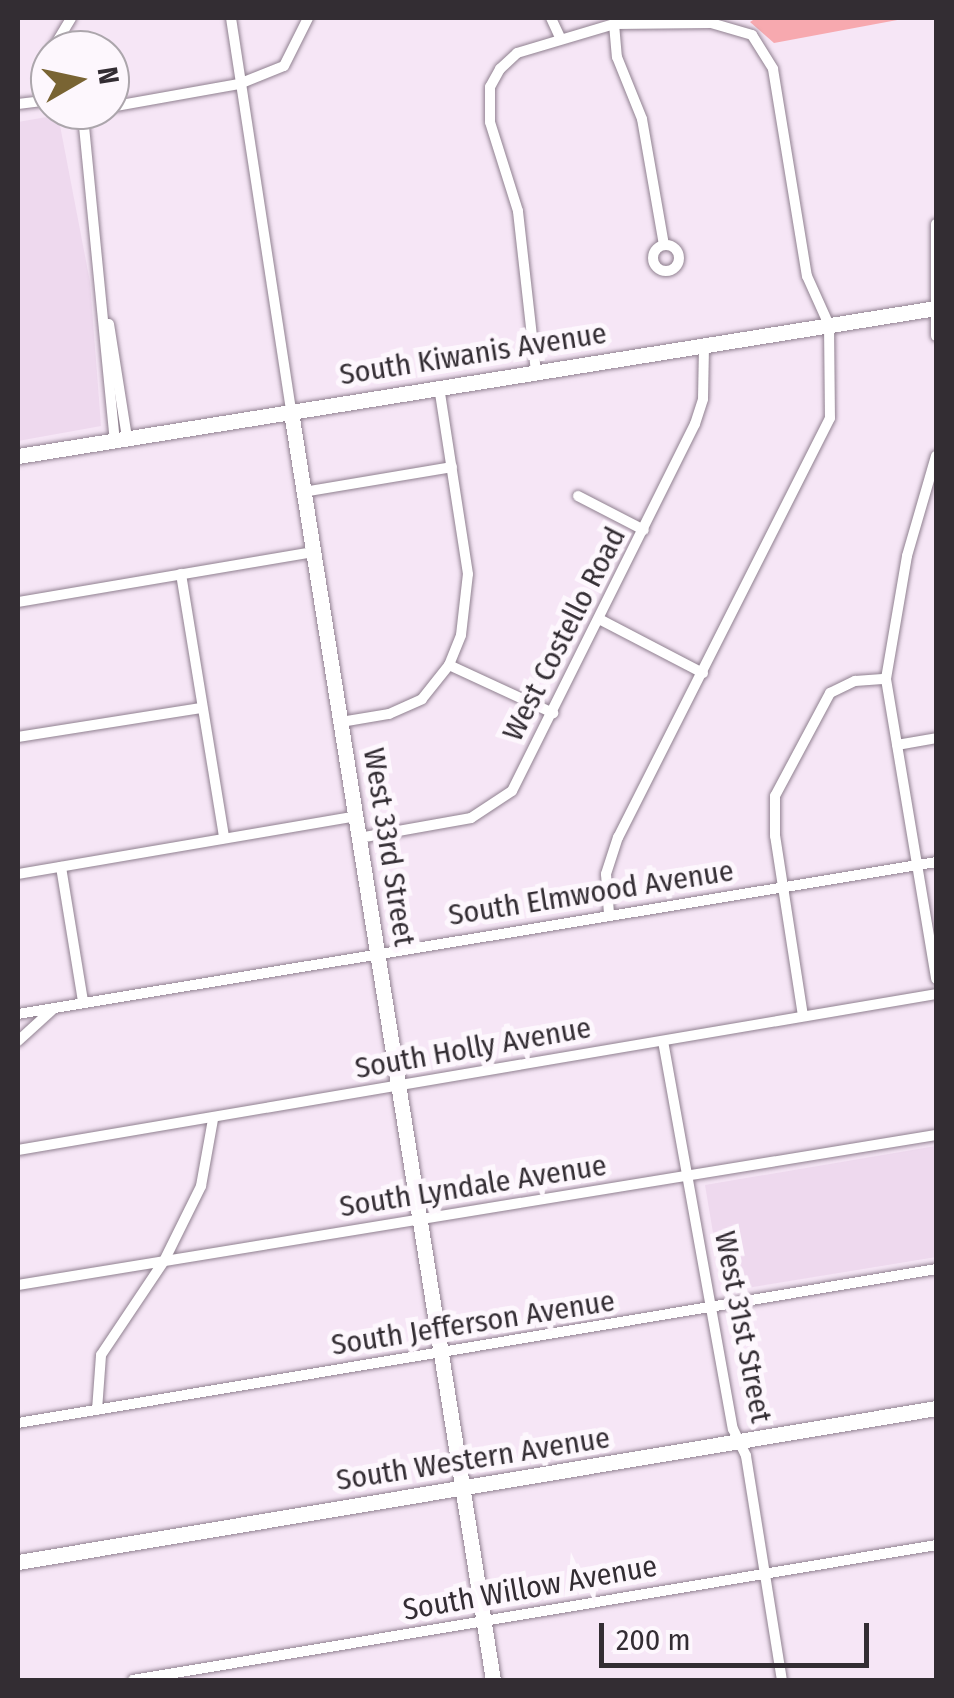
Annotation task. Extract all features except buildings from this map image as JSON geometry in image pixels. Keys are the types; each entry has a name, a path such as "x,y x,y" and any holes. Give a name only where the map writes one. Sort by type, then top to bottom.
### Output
{"street":[{"path":"130,103 240,84 284,66 308,18"},
{"path":"551,18 560,37"},
{"name":"West 33rd Street","path":"230,20 493,1680"},
{"path":"536,372 518,211 494,140 488,103 509,59 560,37 614,24 711,20 734,26 765,48 807,276 829,325 830,418 610,856 609,914"},
{"path":"614,24 617,57 642,119 664,245"},
{"path":"83,130 121,439"},
{"path":"936,224 936,336"},
{"name":"South Kiwanis Avenue","path":"18,456 935,308"},
{"name":"West Costello Road","path":"360,838 485,814 512,791 601,620 695,424 703,399 704,345"},
{"path":"341,722 407,708 450,665 468,610 439,386"},
{"path":"936,456 886,678 936,973"},
{"path":"303,492 452,467"},
{"path":"578,496 644,530"},
{"path":"924,500 936,504"},
{"path":"18,602 313,552"},
{"path":"182,574 224,838"},
{"path":"601,620 703,673"},
{"path":"450,665 553,713"},
{"path":"803,1016 772,812 779,781 830,693 855,681 886,678"},
{"path":"18,737 201,708"},
{"path":"897,745 936,738"},
{"path":"18,874 356,816"},
{"name":"South Elmwood Avenue","path":"18,1014 936,862"},
{"path":"60,867 84,1002"},
{"name":"South Holly Avenue","path":"18,1150 936,994"},
{"path":"18,1040 54,1008"},
{"name":"West 31st Street","path":"663,1041 766,1574 782,1680"},
{"path":"96,1410 102,1355 164,1261 202,1186 213,1119"},
{"name":"South Lyndale Avenue","path":"18,1285 936,1136"},
{"name":"South Jefferson Avenue","path":"18,1424 936,1269"},
{"name":"South Western Avenue","path":"18,1562 936,1408"},
{"name":"South Willow Avenue","path":"132,1680 936,1545"}],"shaded area":[{"path":"756,18 908,18 774,43 750,22"},
{"path":"30,120 30,130 61,130 90,282 101,426 18,441 18,122"},
{"path":"936,1146 936,1257 723,1292 705,1185"}]}
